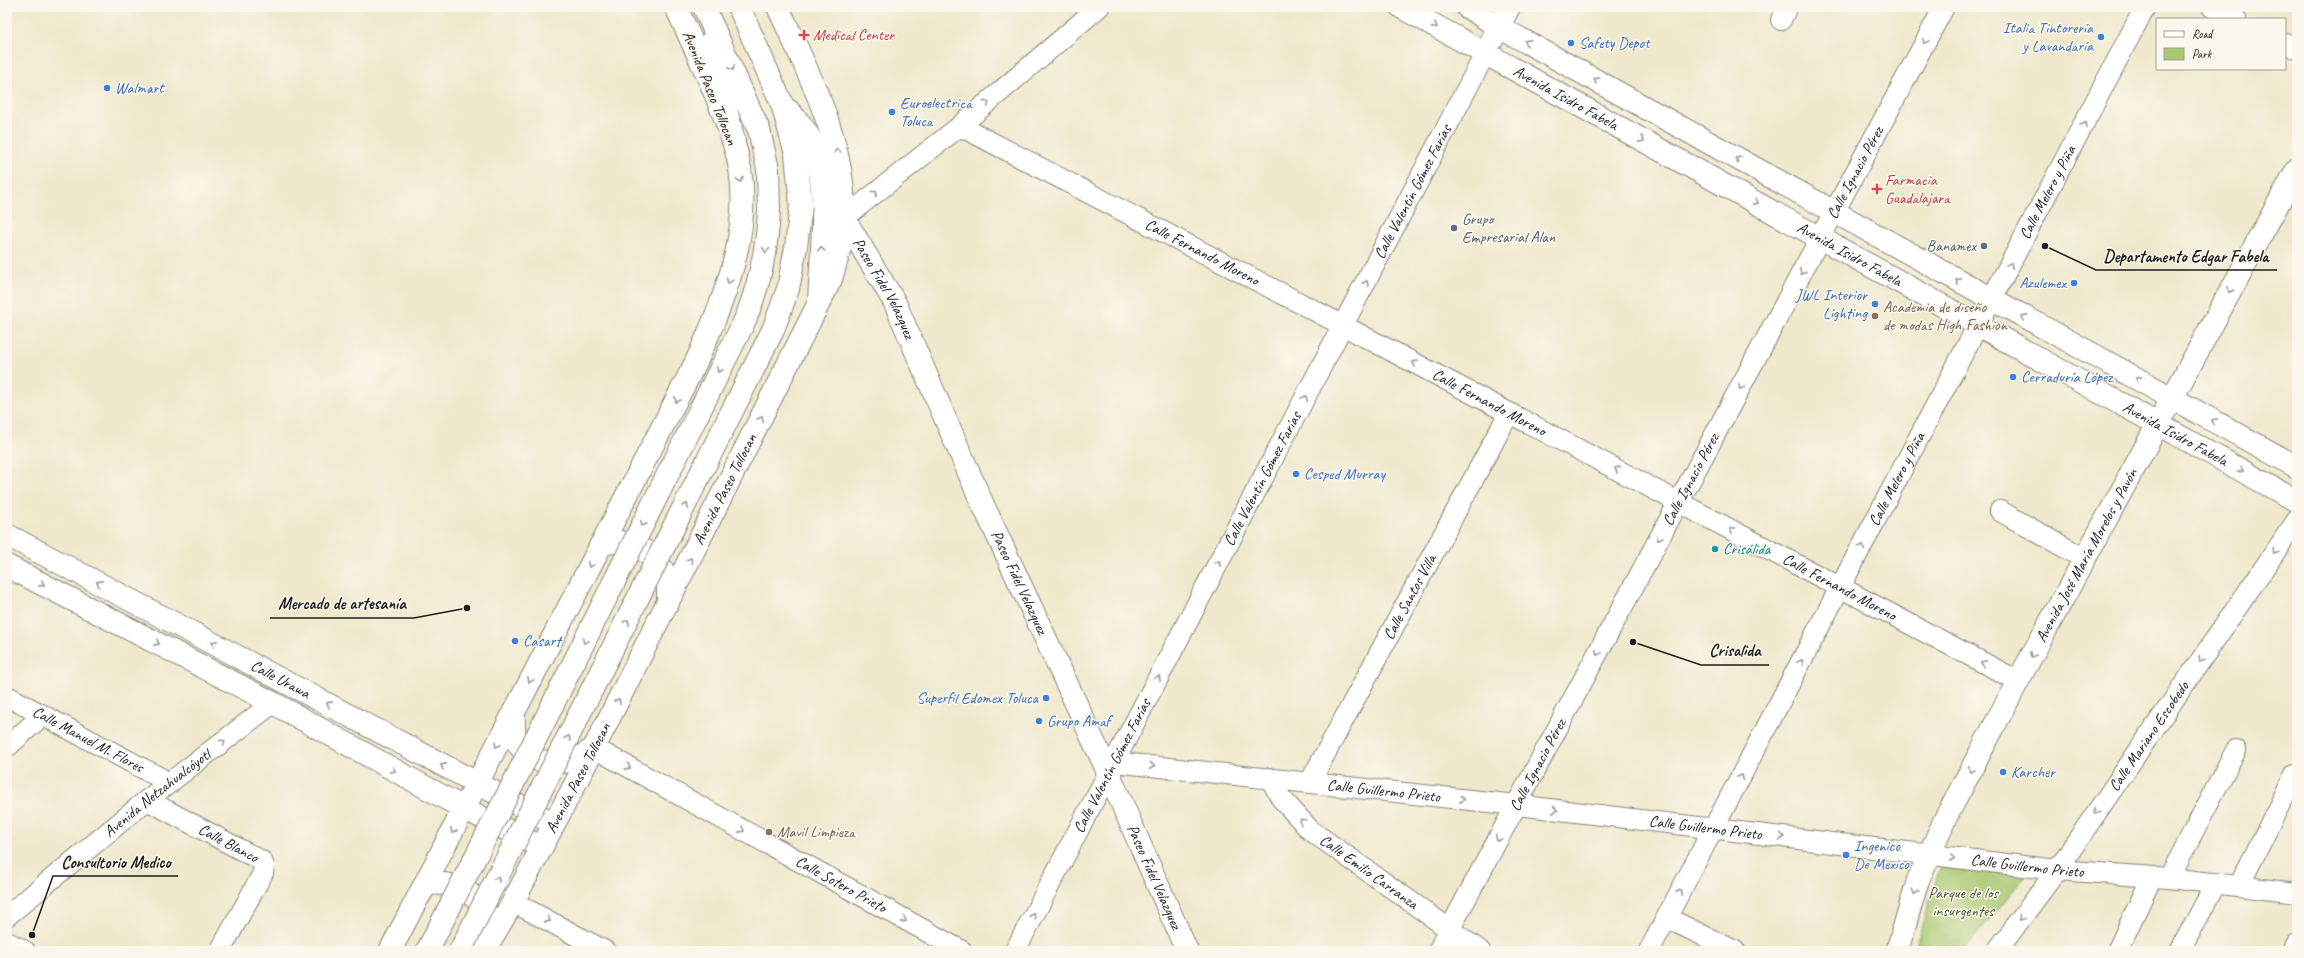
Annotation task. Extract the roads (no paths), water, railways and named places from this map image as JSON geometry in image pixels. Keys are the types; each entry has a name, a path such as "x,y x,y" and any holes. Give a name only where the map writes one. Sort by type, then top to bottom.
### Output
{"main road":[{"name":"Avenida Paseo Tollocan","path":"390,951 696,362 724,297 736,252 742,208 742,186 734,141 676,7"},
{"name":"Avenida Paseo Tollocan","path":"427,951 517,777 745,320 753,300 765,257 769,211 768,169 759,130 703,7"},
{"path":"703,7 734,141"},
{"name":"Avenida Paseo Tollocan","path":"460,951 770,336 788,289 796,247 801,205 796,154 782,104 739,7"},
{"name":"Avenida Paseo Tollocan","path":"488,943 513,902 594,748 831,279 842,243 844,218 842,171 833,133 818,95 778,7"},
{"name":"Avenida Isidro Fabela","path":"1401,7 2297,501"},
{"name":"Avenida Isidro Fabela","path":"1467,7 1499,27 2297,467"},
{"name":"Calle Valentín Gómez Farías","path":"1485,54 1509,7"},
{"path":"782,104 801,124 812,143 821,175 820,302"},
{"name":"Avenida José María Morelos y Pavón","path":"1897,951 1928,855 2018,681 2297,169"},
{"name":"Paseo Fidel Velazquez","path":"844,218 895,303 979,496 1110,767 1187,951"},
{"name":"Calle Urawa","path":"7,535 554,824"},
{"path":"600,546 608,542 633,544 654,557 666,578 668,602"},
{"name":"Calle Urawa","path":"7,566 273,703 465,809 541,847"},
{"path":"514,710 515,737 521,749 538,760 547,762 567,762 586,754 594,748"},
{"path":"418,897 428,884 439,883 462,888 472,894 484,907 491,923 488,943"}],"street":[{"path":"844,218 960,126 1099,7"},
{"name":"Calle Ignacio Pérez","path":"1438,951 1944,7"},
{"name":"Calle Melero y Piña","path":"1649,951 2145,7"},
{"path":"2212,7 2234,18"},
{"path":"2286,44 2297,49"},
{"name":"Calle Valentín Gómez Farías","path":"1015,951 1110,767 1344,326 1485,54"},
{"name":"Calle Fernando Moreno","path":"960,126 1344,326 2018,681"},
{"name":"Calle Santos Villa","path":"1310,782 1509,413"},
{"path":"2000,512 2084,559"},
{"name":"Calle Mariano Escobedo","path":"1997,951 2057,870 2297,520"},
{"name":"Calle Manuel M. Flores","path":"7,696 170,783"},
{"name":"Avenida Netzahualcóyotl","path":"7,916 147,800 273,703"},
{"path":"7,747 43,715"},
{"name":"Calle Sotero Prieto","path":"594,748 962,951"},
{"path":"2117,951 2236,750"},
{"name":"Calle Guillermo Prieto","path":"1110,767 1310,782 1517,805 2057,870 2216,883 2297,893"},
{"path":"2239,886 2295,774"},
{"name":"Calle Emilio Carranza","path":"1270,778 1281,798 1310,830 1480,951"},
{"name":"Calle Blanco","path":"147,800 262,861 264,866 262,873 220,951"},
{"path":"2180,951 2216,883"},
{"path":"513,902 605,951"},
{"path":"1667,918 1735,951"},
{"path":"7,942 25,951"},
{"path":"2293,951 2297,944"}],"place":[{"name":"Medical Center","path":"804,35"},
{"name":"Italia Tintorería y Lavandaría","path":"2101,37"},
{"name":"Safety Depot","path":"1571,43"},
{"name":"Walmart","path":"107,88"},
{"name":"Euroelectrica Toluca","path":"892,112"},
{"name":"Farmacia Guadalajara","path":"1877,189"},
{"name":"Grupo Empresarial Alan","path":"1454,228"},
{"name":"Banamex","path":"1984,246"},
{"name":"Departamento Edgar Fabela","path":"2045,246"},
{"name":"Azulemex","path":"2074,283"},
{"name":"JWL Interior Lighting","path":"1875,304"},
{"name":"Academia de diseño de modas High Fashion","path":"1875,316"},
{"name":"Cerraduría López","path":"2013,377"},
{"name":"Cesped Murray","path":"1296,474"},
{"name":"Crisálida","path":"1715,549"},
{"name":"Mercado de artesanía","path":"467,608"},
{"name":"Casart","path":"515,641"},
{"name":"Crisalida","path":"1633,642"},
{"name":"Superfil Edomex Toluca","path":"1046,698"},
{"name":"Grupo Amaf","path":"1039,721"},
{"name":"Karcher","path":"2003,772"},
{"name":"Mavil Limpieza","path":"769,832"},
{"name":"Ingenico De Mexico","path":"1846,855"},
{"name":"Consultorio Medico","path":"32,935"}],"park label":[{"name":"Parque de los insurgentes","path":"1963,902"}]}
